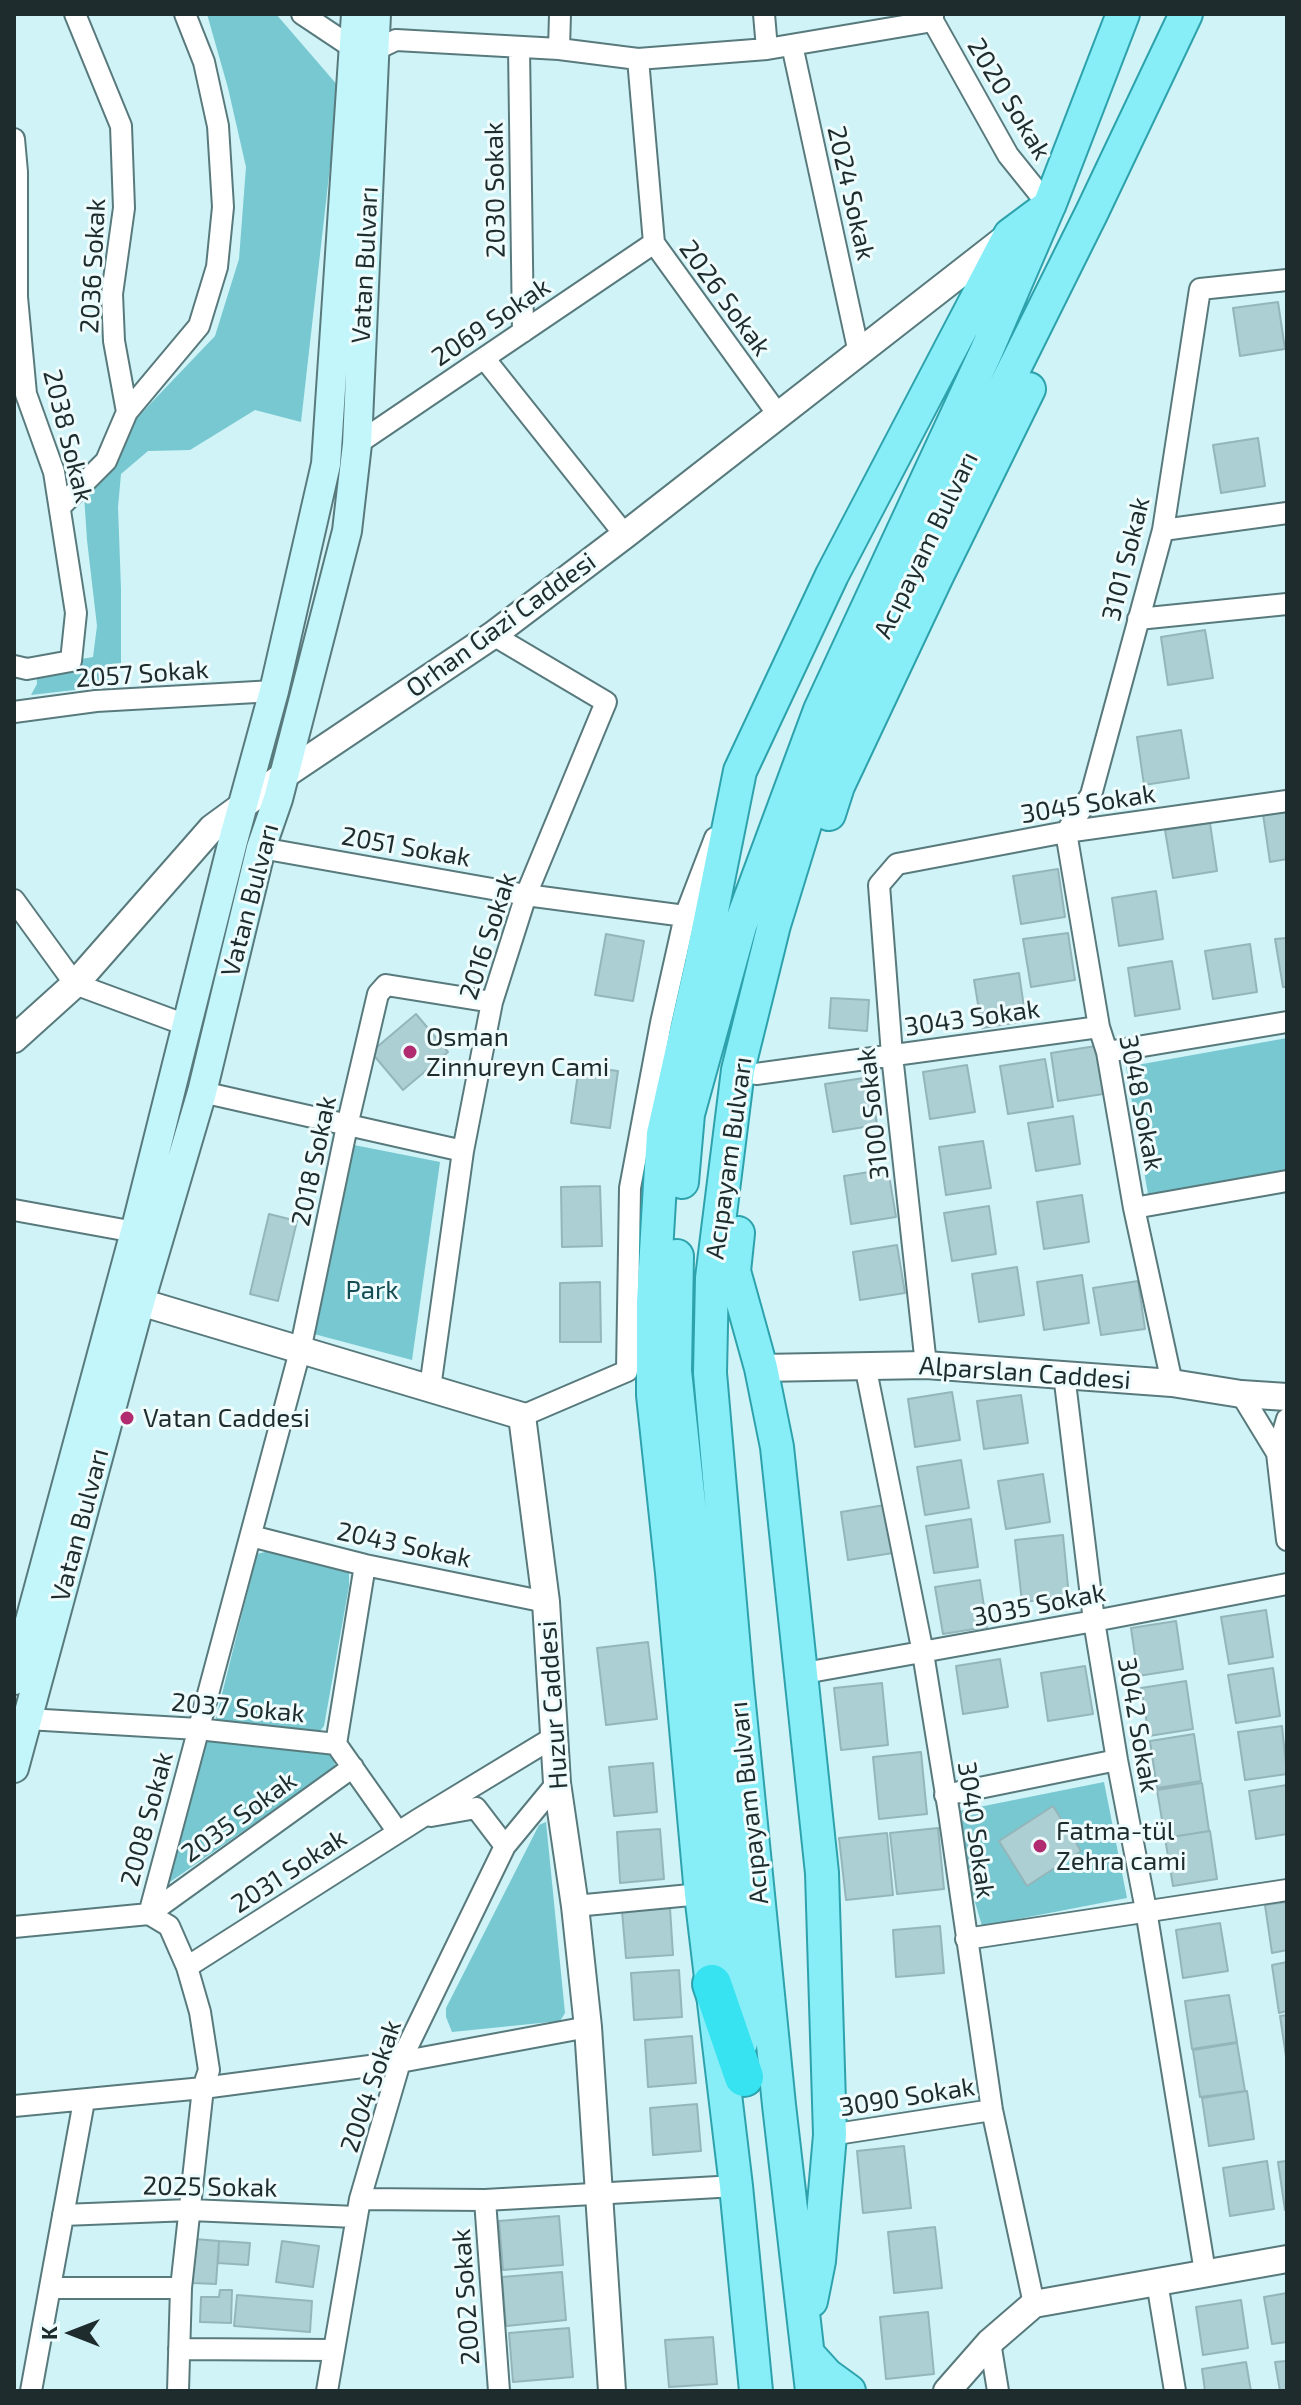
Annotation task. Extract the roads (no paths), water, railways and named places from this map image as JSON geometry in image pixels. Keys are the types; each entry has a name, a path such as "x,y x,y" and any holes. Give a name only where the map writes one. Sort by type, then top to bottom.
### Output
{"highway":[{"path":"712,1984 744,2077"}],"main road":[{"path":"756,2391 736,2186 701,1894 653,1395 653,1302 663,1134 740,771 832,575 1010,235 1049,206 1123,14"},
{"name":"Acıpayam Bulvarı","path":"774,2391 729,1880 675,1371 677,1244 688,1114 740,926 820,710 986,352 1049,206 1142,14"},
{"name":"Acıpayam Bulvarı","path":"812,2391 779,2105 710,1373 712,1278 738,1070 774,925 833,733 1092,212 1186,14"},
{"path":"849,2391 827,2375 806,2345 819,2261 830,2135 822,1873 777,1447 761,1368 734,1271 749,1114 789,933 838,786 1209,14"},
{"name":"Vatan Bulvarı","path":"14,1768 140,1302 202,1092 261,848 347,531 357,444 367,28"},
{"name":"Vatan Bulvarı","path":"14,1680 19,1645 135,1232 274,691 326,464 341,262 367,28"}],"street":[{"name":"2036 Sokak","path":"75,14 121,126 124,208 112,294 116,355 127,412"},
{"path":"61,506 106,461 127,412 199,326 217,267 223,207 218,126 204,62 185,14"},
{"path":"302,14 367,28 519,48 559,49 638,59 767,49 933,17"},
{"path":"559,49 560,14"},
{"path":"764,14 767,49"},
{"name":"2020 Sokak","path":"933,17 1008,155 1049,206"},
{"name":"2024 Sokak","path":"792,45 859,353"},
{"name":"2030 Sokak","path":"519,48 523,332"},
{"name":"2026 Sokak","path":"638,59 654,243 779,416"},
{"name":"2038 Sokak","path":"14,139 17,297 26,394 54,472 76,613 71,661 27,669 14,666"},
{"name":"Orhan Gazi Caddesi","path":"14,1039 75,984 212,828 283,776 493,635 1010,235"},
{"name":"2069 Sokak","path":"357,444 654,243"},
{"name":"3101 Sokak","path":"1066,832 1091,795 1163,530 1200,289 1287,280"},
{"path":"484,358 625,535"},
{"path":"1163,530 1287,513"},
{"path":"1138,619 1287,604"},
{"name":"2016 Sokak","path":"430,1388 463,1151 492,1002 526,895 606,702 493,635"},
{"name":"2057 Sokak","path":"14,712 96,701 274,691"},
{"path":"140,1302 522,1416 627,1371 630,1188 661,1023 685,916 740,771"},
{"name":"3045 Sokak","path":"897,864 1066,832 1287,801"},
{"name":"3048 Sokak","path":"1066,832 1099,1027 1107,1052 1134,1208 1172,1383"},
{"name":"2051 Sokak","path":"261,848 526,895 685,916"},
{"name":"3100 Sokak","path":"897,864 879,885 892,1055 926,1365"},
{"path":"14,900 75,984 186,1025"},
{"name":"2018 Sokak","path":"300,1351 378,994 386,985 492,1002"},
{"path":"1107,1052 1287,1022"},
{"name":"3043 Sokak","path":"756,1074 1099,1027"},
{"path":"202,1092 463,1151"},
{"path":"1134,1208 1287,1181"},
{"path":"14,1210 135,1232"},
{"name":"2008 Sokak","path":"178,2391 181,2288 203,2088 209,2070 200,2012 187,1967 169,1926 149,1914 300,1351"},
{"name":"3040 Sokak","path":"865,1365 923,1653 992,2110 1034,2304"},
{"name":"Alparslan Caddesi","path":"761,1368 926,1365 1172,1383 1241,1394 1287,1397"},
{"name":"3042 Sokak","path":"1064,1374 1094,1621 1146,1910 1205,2272"},
{"path":"1241,1394 1277,1453"},
{"name":"Huzur Caddesi","path":"522,1416 546,1602 557,1783 588,2027 612,2391"},
{"path":"1287,1419 1277,1453 1287,1540"},
{"name":"2043 Sokak","path":"251,1536 365,1565 546,1602"},
{"path":"336,1744 365,1565"},
{"name":"3035 Sokak","path":"799,1674 1287,1584"},
{"name":"2037 Sokak","path":"27,1719 198,1729 336,1744 398,1832"},
{"name":"2031 Sokak","path":"187,1967 554,1737"},
{"path":"945,1795 1117,1760"},
{"name":"2035 Sokak","path":"149,1914 353,1767"},
{"name":"2004 Sokak","path":"327,2391 358,2208 400,2062 505,1846 557,1783"},
{"path":"419,1819 476,1808 505,1846"},
{"path":"966,1939 1287,1890"},
{"path":"575,1906 701,1894"},
{"path":"14,1927 149,1914"},
{"path":"14,2106 203,2088 400,2062 588,2027"},
{"path":"31,2391 84,2101"},
{"name":"3090 Sokak","path":"830,2135 992,2110"},
{"name":"2025 Sokak","path":"63,2215 358,2208 736,2186"},
{"name":"2002 Sokak","path":"485,2200 499,2391"},
{"path":"947,2391 990,2342 1034,2304 1287,2259"},
{"path":"1157,2282 1175,2391"},
{"path":"50,2288 181,2288"},
{"path":"990,2342 998,2391"},
{"path":"179,2349 334,2350"}],"place":[{"name":"Osman Zinnureyn Cami","path":"410,1052"},
{"name":"Vatan Caddesi","path":"127,1418"},
{"name":"Fatma-tül Zehra cami","path":"1040,1846"}],"park label":[{"name":"Park","path":"372,1290"}]}
